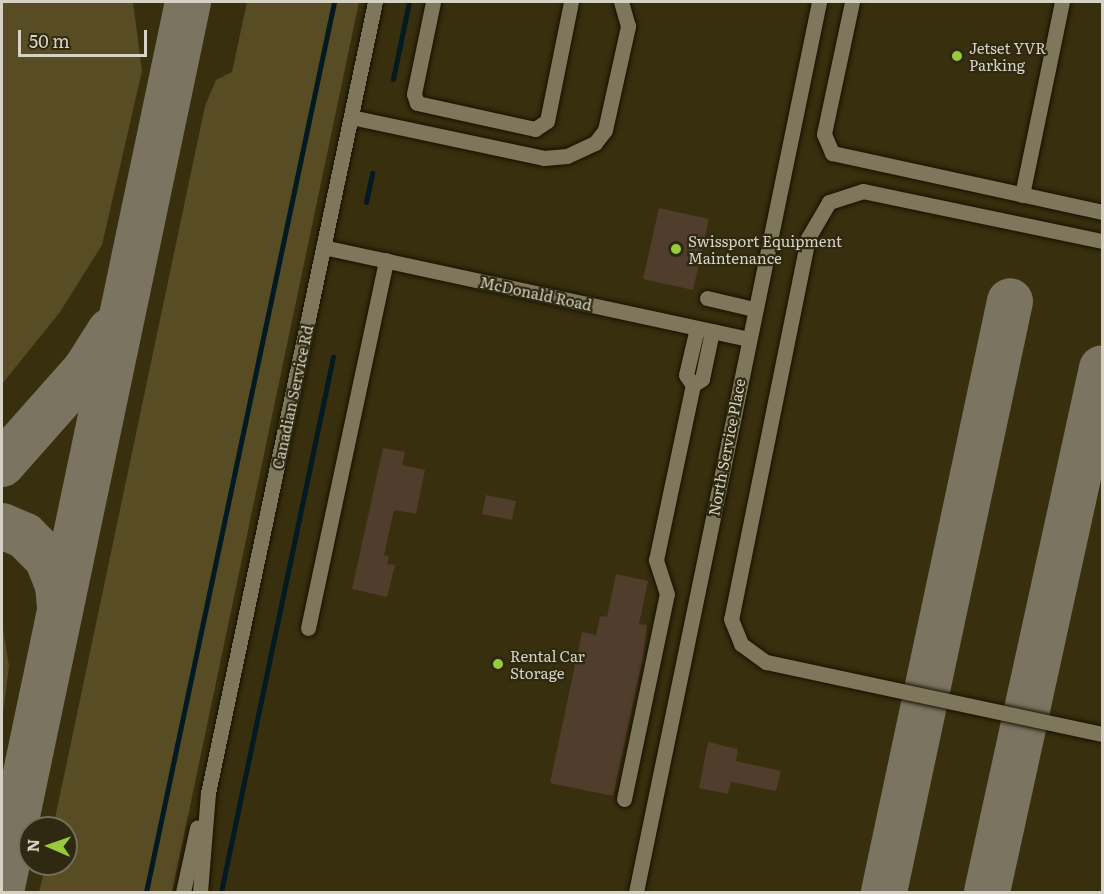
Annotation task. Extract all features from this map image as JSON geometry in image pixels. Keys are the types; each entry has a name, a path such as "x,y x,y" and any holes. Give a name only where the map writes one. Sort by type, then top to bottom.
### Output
{"lane":[{"name":"Canadian Service Rd","path":"208,793 375,2"},
{"path":"433,2 414,94 417,103 536,129 548,121 571,2"},
{"path":"351,117 544,158 567,156 595,144 605,130 628,26 621,2"},
{"name":"North Service Place","path":"636,892 754,309 819,2"},
{"path":"852,2 824,134 828,149 1102,212"},
{"path":"1022,195 1062,2"},
{"path":"1102,241 863,191 829,202 808,238 731,610 741,644 766,662 1102,734"},
{"name":"McDonald Road","path":"323,247 748,339"},
{"path":"308,628 386,260"},
{"path":"706,298 754,309"},
{"path":"693,385 686,375 697,328"},
{"path":"624,799 667,594 656,560 693,385 702,379 712,331"},
{"path":"183,892 208,793"},
{"path":"200,892 208,793"},
{"path":"187,892 189,863"}],"shaded area":[{"path":"2,2 1102,2 1102,892 2,892"},
{"path":"2,2 133,2 142,71 102,245 60,312 2,384"},
{"path":"247,2 359,2 172,892 39,892 43,876 78,876 78,816 56,816 205,106 216,80 232,72"},
{"path":"2,623 9,666 2,721"}],"building":[{"name":"Swissport Equipment Maintenance","path":"659,208 709,219 693,290 643,279"},
{"path":"383,448 405,452 402,465 425,470 416,514 394,510 384,555 389,556 387,564 395,565 387,597 352,589"},
{"path":"486,495 516,501 512,520 482,514"},
{"path":"616,574 648,581 639,624 647,625 643,658 613,796 550,783 582,632 596,635 600,616 607,617"},
{"path":"708,742 738,749 736,761 781,771 776,791 731,782 728,794 699,788"}],"waterway":[{"path":"146,892 334,2"},
{"path":"393,79 409,2"},
{"path":"366,202 372,173"},
{"path":"221,892 333,357"}],"taxiway":[{"path":"2,887 188,2"},
{"path":"884,892 1010,301"},
{"path":"2,464 86,369 110,331"},
{"path":"987,892 1102,368"},
{"path":"2,526 25,536 47,558 58,585 60,606"}],"place":[{"name":"Jetset YVR Parking","path":"957,56"},
{"name":"Swissport Equipment Maintenance","path":"676,249"},
{"name":"Rental Car Storage","path":"498,664"}]}
